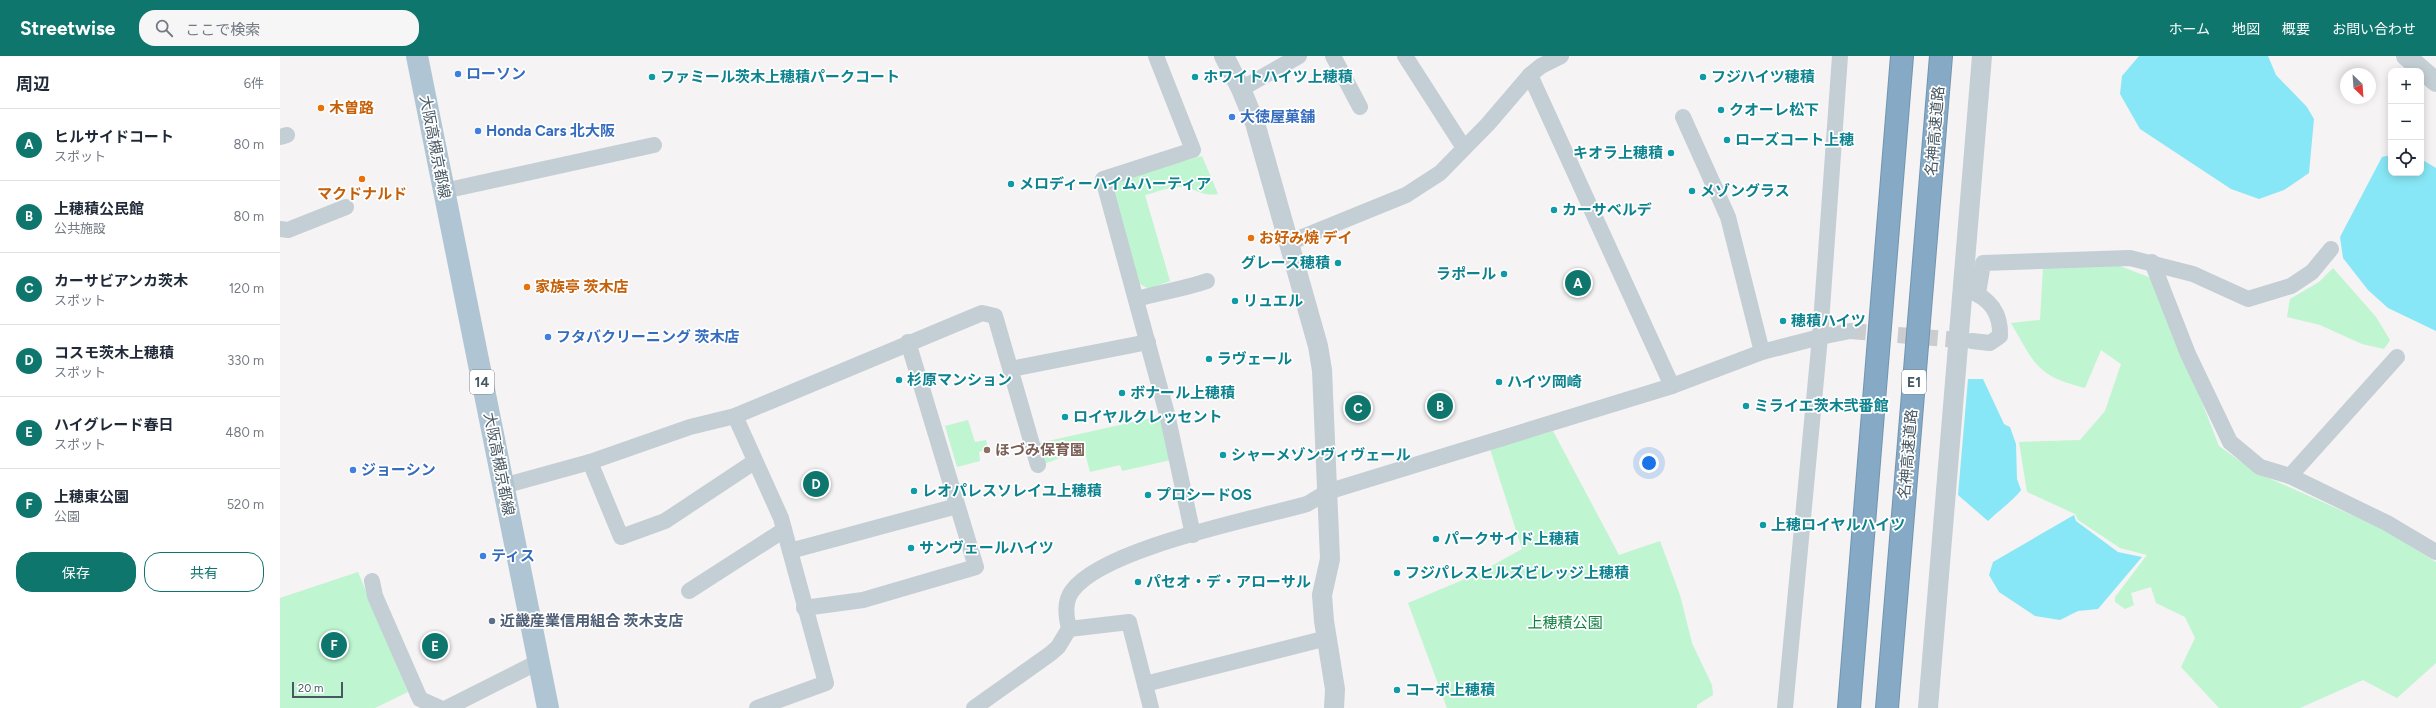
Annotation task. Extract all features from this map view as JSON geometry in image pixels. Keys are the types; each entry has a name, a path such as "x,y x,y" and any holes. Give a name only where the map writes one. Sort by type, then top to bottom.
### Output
{"highway":[{"path":"1849,708 1902,56"},
{"name":"名神高速道路","path":"1888,708 1941,56"}],"main road":[{"name":"大阪高槻京都線","path":"417,56 548,708"}],"street":[{"path":"1156,56 1193,150 1103,179 1137,298 1167,414 1193,535"},
{"path":"1224,56 1241,89 1255,123 1318,346 1322,370 1330,559 1322,595 1335,689 1334,708"},
{"path":"1241,89 1299,56"},
{"path":"1333,56 1360,107"},
{"path":"1405,56 1464,148"},
{"path":"1288,243 1406,195 1440,173 1530,75 1541,66 1561,56"},
{"path":"1785,708 1820,337 1840,56"},
{"path":"1928,708 1971,291 1982,56"},
{"path":"2406,56 2436,82"},
{"path":"1530,75 1672,386"},
{"path":"1683,117 1728,217 1762,352"},
{"path":"444,191 654,145"},
{"path":"280,229 288,230 346,207"},
{"path":"1971,291 1983,263 2130,258 2152,262 2193,274 2248,299 2291,286 2312,272 2331,249"},
{"path":"2152,262 2188,354 2230,442 2260,467 2290,476 2387,523 2436,552"},
{"path":"1137,298 1166,291 1180,290 1207,281"},
{"path":"1971,291 1990,304 2001,321 2000,336 1990,343 1972,341"},
{"path":"503,486 590,462 690,427 735,416 908,342 982,313 995,316 1038,465"},
{"path":"974,708 1058,647 1069,629 1066,616 1067,602 1072,591 1090,574 1134,552 1307,504 1327,492 1672,386 1762,352 1850,331"},
{"path":"804,608 863,600 976,567 908,342"},
{"path":"1011,369 1148,342"},
{"path":"2290,476 2397,357"},
{"path":"735,416 784,530 804,608 826,683 757,708"},
{"path":"590,462 621,537 665,521 754,462"},
{"path":"790,550 957,506"},
{"path":"689,591 784,530"},
{"path":"372,581 375,596 420,699 440,708"},
{"path":"1069,629 1129,622 1151,708"},
{"path":"1145,684 1327,638"},
{"path":"446,708 538,662"}],"green space":[{"path":"1202,156 1218,194 1212,195 1192,189 1177,187 1168,188 1145,195 1170,281 1149,289 1138,283 1113,191 1119,180"},
{"path":"2104,260 2154,279 2219,446 2255,472 2381,528 2436,562 2436,663 2397,698 2363,680 2300,708 2219,708 2181,667 2195,638 2185,617 2156,603 2151,587 2131,593 2134,605 2125,609 2115,602 2115,597 2147,555 2120,548 2078,520 2075,514 2027,492 2019,442 2080,440 2105,411 2121,364 2101,350 2085,388 2056,379 2046,373 2032,358 2011,323 2040,320 2043,267"},
{"path":"2333,268 2376,317 2390,340 2384,349 2362,344 2320,325 2287,317 2290,299 2319,282"},
{"path":"1160,416 1171,460 1122,471 1120,465 1090,472 1084,449 1044,464 1039,443"},
{"path":"968,420 975,442 986,440 988,449 979,452 980,461 957,467 945,426"},
{"name":"上穂積公園","path":"1553,431 1619,555 1660,541 1680,595 1692,643 1712,685 1713,695 1697,705 1697,708 1447,708 1408,603 1477,574 1522,549 1490,449"},
{"path":"358,572 408,692 375,708 280,708 280,598"}],"water":[{"path":"2139,56 2268,56 2276,75 2307,107 2314,119 2309,173 2284,190 2259,199 2231,189 2140,129 2120,94 2122,76"},
{"path":"2388,156 2388,176 2424,176 2424,161 2436,168 2436,331 2388,308 2368,290 2343,258 2340,237 2382,157"},
{"path":"1968,379 1983,379 2004,424 2010,427 2016,444 2017,479 2021,490 1988,521 1958,495"},
{"path":"2074,515 2076,521 2118,552 2142,557 2098,609 2078,611 2060,620 2035,616 1999,592 1989,575 1993,562"}],"tunnel":[{"path":"1850,331 1970,341"}],"place":[{"name":"ローソン","path":"458,74"},
{"name":"ファミール茨木上穂積パークコート","path":"652,77"},
{"name":"ホワイトハイツ上穂積","path":"1195,77"},
{"name":"フジハイツ穂積","path":"1703,77"},
{"name":"木曽路","path":"321,108"},
{"name":"クオーレ松下","path":"1721,110"},
{"name":"大徳屋菓舗","path":"1232,117"},
{"name":"Honda Cars 北大阪","path":"478,131"},
{"name":"ローズコート上穂","path":"1727,140"},
{"name":"キオラ上穂積","path":"1671,153"},
{"name":"マクドナルド","path":"362,179"},
{"name":"メロディーハイムハーティア","path":"1011,184"},
{"name":"メゾングラス","path":"1692,191"},
{"name":"カーサベルデ","path":"1554,210"},
{"name":"お好み焼 デイ","path":"1251,238"},
{"name":"グレース穂積","path":"1338,263"},
{"name":"ラポール","path":"1504,274"},
{"name":"ヒルサイドコート","path":"1578,283"},
{"name":"家族亭 茨木店","path":"527,287"},
{"name":"リュエル","path":"1235,301"},
{"name":"穂積ハイツ","path":"1783,321"},
{"name":"フタバクリーニング 茨木店","path":"548,337"},
{"name":"ラヴェール","path":"1209,359"},
{"name":"杉原マンション","path":"899,380"},
{"name":"ハイツ岡崎","path":"1499,382"},
{"name":"ボナール上穂積","path":"1122,393"},
{"name":"上穂積公民館","path":"1440,406"},
{"name":"ミライエ茨木弐番館","path":"1746,406"},
{"name":"カーサビアンカ茨木","path":"1358,408"},
{"name":"ロイヤルクレッセント","path":"1065,417"},
{"name":"ほづみ保育園","path":"987,450"},
{"name":"シャーメゾンヴィヴェール","path":"1223,455"},
{"name":"ジョーシン","path":"353,470"},
{"name":"コスモ茨木上穂積","path":"816,484"},
{"name":"レオパレスソレイユ上穂積","path":"914,491"},
{"name":"プロシードOS","path":"1148,495"},
{"name":"上穂ロイヤルハイツ","path":"1763,525"},
{"name":"パークサイド上穂積","path":"1436,539"},
{"name":"サンヴェールハイツ","path":"911,548"},
{"name":"ティス","path":"483,556"},
{"name":"フジパレスヒルズビレッジ上穂積","path":"1397,573"},
{"name":"パセオ・デ・アローサル","path":"1138,582"},
{"name":"近畿産業信用組合 茨木支店","path":"492,621"},
{"name":"上穂東公園","path":"334,645"},
{"name":"ハイグレード春日","path":"435,646"},
{"name":"コーポ上穂積","path":"1397,690"}]}
